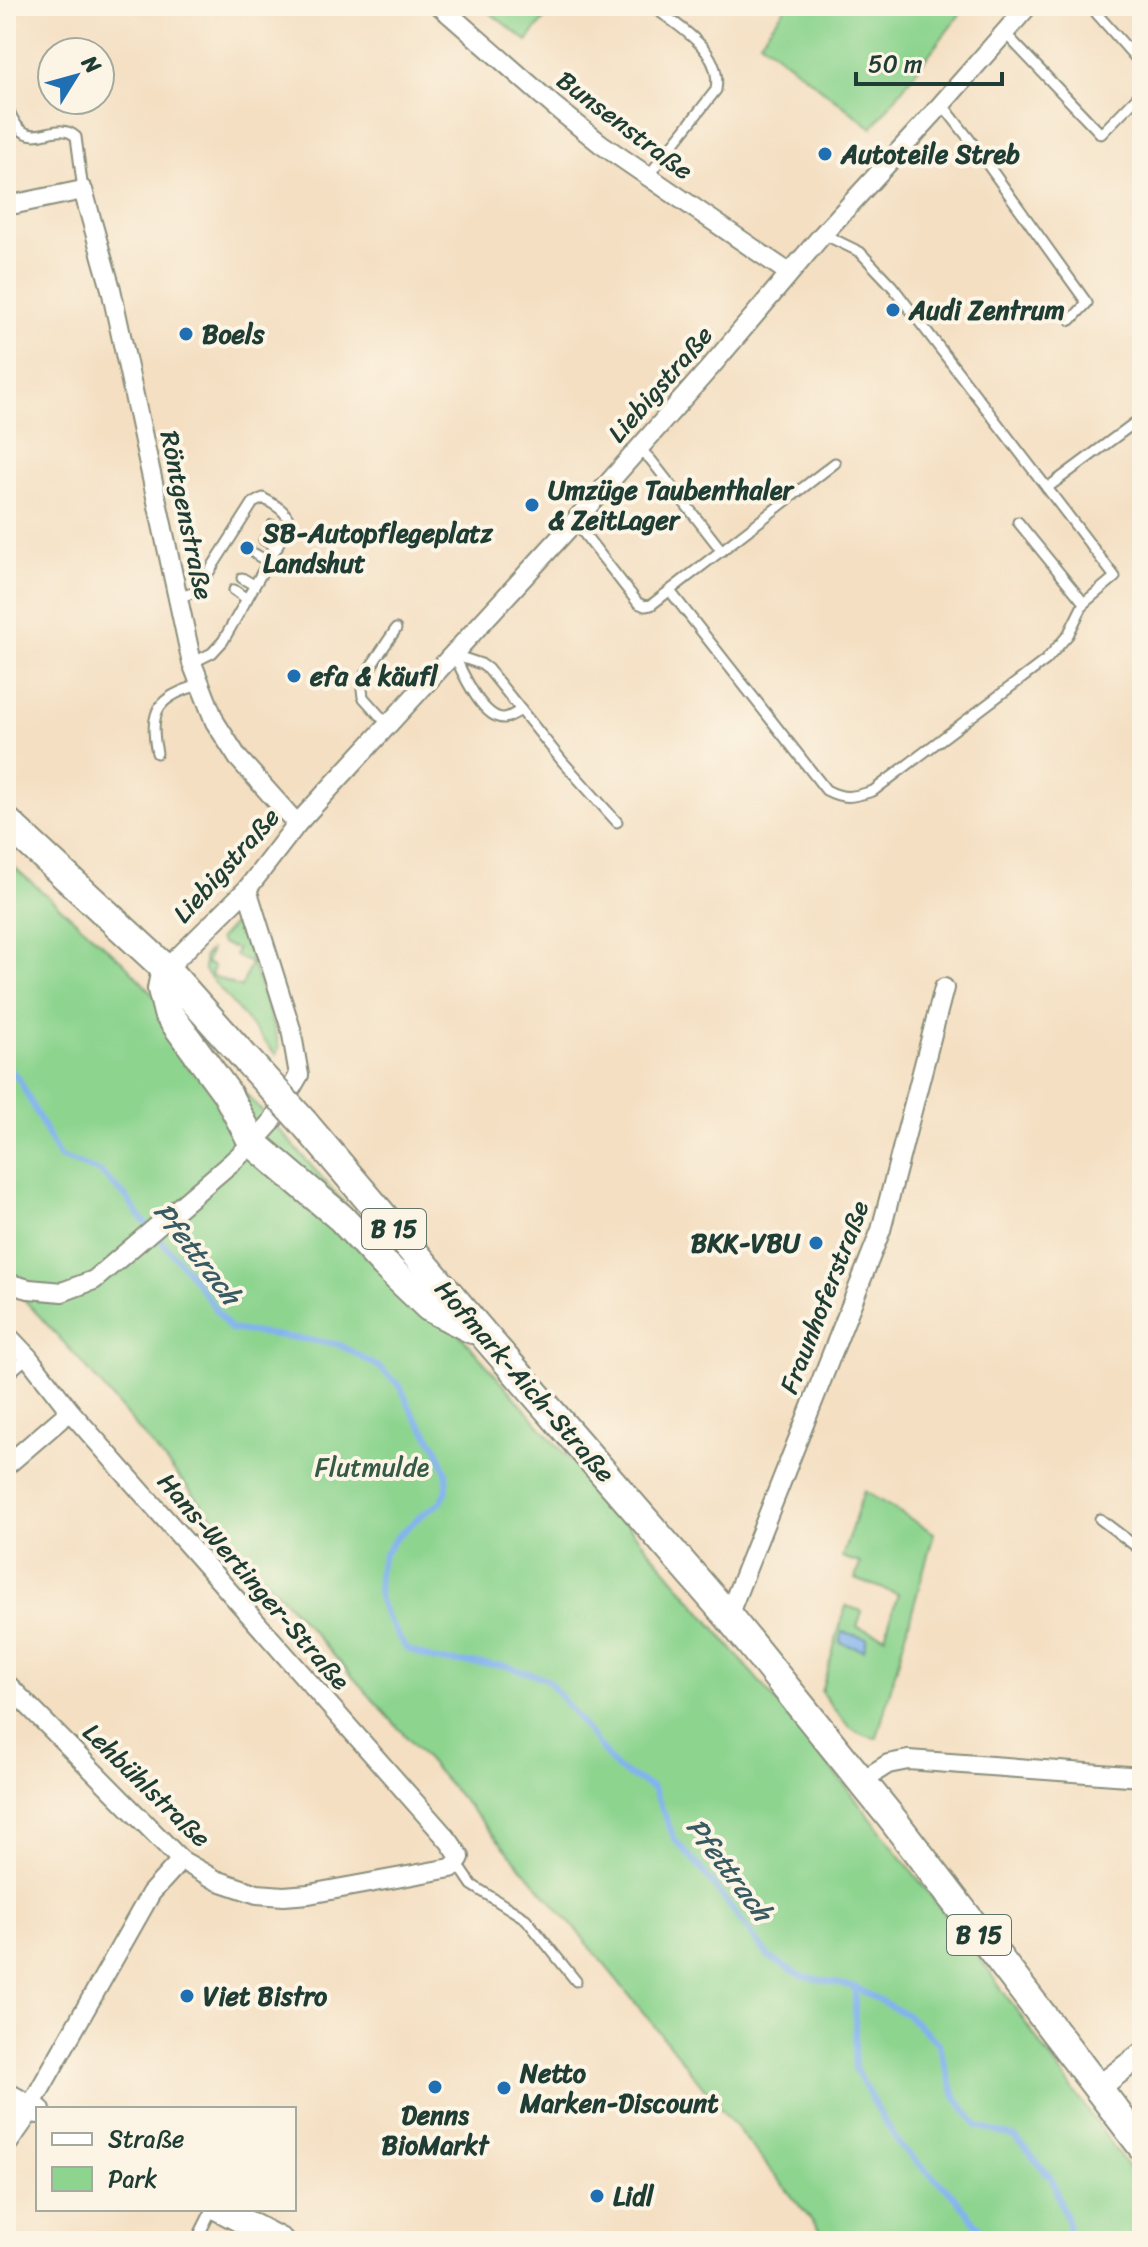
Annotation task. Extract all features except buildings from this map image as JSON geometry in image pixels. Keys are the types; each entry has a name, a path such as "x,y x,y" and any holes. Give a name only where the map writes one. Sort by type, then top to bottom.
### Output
{"main road":[{"name":"Hofmark-Aich-Straße","path":"6,821 166,969 304,1123 728,1616 861,1781 1142,2146"},
{"path":"166,969 162,989 168,1013 226,1092 253,1143 341,1218 429,1307 484,1335"},
{"path":"6,2141 34,2109"},
{"path":"224,2211 281,2241"}],"street":[{"name":"Bunsenstraße","path":"440,6 601,144 789,273"},
{"name":"Liebigstraße","path":"166,969 247,889 297,824 575,522 823,234 1028,6"},
{"path":"6,206 83,190"},
{"name":"Röntgenstraße","path":"83,190 111,289 192,663 215,722 238,758 297,824"},
{"path":"6,1280 29,1289 62,1292 94,1280 253,1143 271,1123 299,1075 291,1029 247,889"},
{"name":"Fraunhoferstraße","path":"728,1616 881,1230 944,988"},
{"name":"Hans-Wertinger-Straße","path":"6,1334 70,1411 449,1841 460,1857 457,1863"},
{"path":"6,1466 70,1411"},
{"name":"Lehbühlstraße","path":"6,1683 181,1860 216,1880 257,1894 284,1896 451,1868 457,1863"},
{"path":"861,1781 888,1764 908,1760 1142,1777"},
{"path":"6,2094 34,2109 151,1893 181,1860"},
{"path":"1098,2088 1142,2054"}],"lane":[{"path":"648,176 716,90 718,78 711,56 652,6"},
{"path":"1090,6 1142,65"},
{"path":"1005,33 1101,134 1142,92"},
{"path":"6,102 11,118 27,134 36,136 71,131 76,137 83,190"},
{"path":"942,104 1087,303 1071,320"},
{"path":"670,591 826,790 839,797 854,797 873,791 1046,660 1068,635 1084,603 1115,577 892,286 860,252 823,234"},
{"path":"1047,488 1142,420"},
{"path":"639,448 722,551"},
{"path":"575,522 638,603 651,605 835,463"},
{"path":"178,598 198,589 208,574 220,564 258,499 263,498 286,513 289,525 223,641 212,653 192,663"},
{"path":"1018,522 1084,603"},
{"path":"272,525 285,532"},
{"path":"264,540 277,548"},
{"path":"255,554 268,562"},
{"path":"208,574 217,580"},
{"path":"242,578 254,585"},
{"path":"234,590 247,599"},
{"path":"388,725 363,697 361,681 396,629"},
{"path":"454,655 488,669 563,762 617,822"},
{"path":"454,655 477,699 497,717 506,718 521,710"},
{"path":"157,753 152,730 156,711 167,698 200,685"},
{"path":"6,1376 28,1357"},
{"path":"1100,1519 1142,1551"},
{"path":"457,1863 472,1885 526,1919 576,1981"},
{"path":"196,2241 211,2211"}],"green space":[{"path":"481,6 554,6 527,41"},
{"path":"787,6 951,6 961,13 872,128 760,41"},
{"name":"Flutmulde","path":"6,860 123,962 286,1137 665,1568 840,1779 978,1956 1142,2187 1142,2241 828,2241 583,1938 260,1573 79,1359 6,1280"},
{"path":"232,925 239,925 242,932 277,1038 279,1047 276,1055 204,970 204,956 211,949 206,963 214,967 211,975 241,988 251,963 235,956 237,949 221,943 219,939"},
{"path":"864,1491 934,1533 877,1738 851,1728 821,1692 846,1606 862,1611 857,1627 885,1636 898,1594 855,1579 860,1563 842,1557"}],"water":[{"path":"843,1632 867,1638 864,1650 840,1643"}],"waterway":[{"name":"Pfettrach","path":"6,1066 19,1079 59,1157 100,1172 126,1197 187,1270 230,1329 338,1344 379,1367 400,1386 413,1414 436,1446 446,1472 447,1490 441,1502 396,1538 384,1554 379,1572 378,1594 385,1614 406,1649 435,1660 506,1666 547,1679 617,1769 653,1788 675,1840 769,1957 802,1976 855,1987 907,2015 938,2043 955,2096 978,2126 1016,2138 1051,2178 1068,2223 1068,2241"},
{"path":"855,1987 855,2068 901,2147 954,2196 990,2241"}],"place":[{"name":"Autoteile Streb","path":"825,154"},
{"name":"Audi Zentrum","path":"893,310"},
{"name":"Boels","path":"186,334"},
{"name":"Umzüge Taubenthaler & ZeitLager","path":"532,505"},
{"name":"SB-Autopflegeplatz Landshut","path":"247,548"},
{"name":"efa & käufl","path":"294,676"},
{"name":"BKK-VBU","path":"816,1243"},
{"name":"Viet Bistro","path":"187,1996"},
{"name":"Denns BioMarkt","path":"435,2087"},
{"name":"Netto Marken-Discount","path":"504,2088"},
{"name":"Lidl","path":"597,2196"}]}
